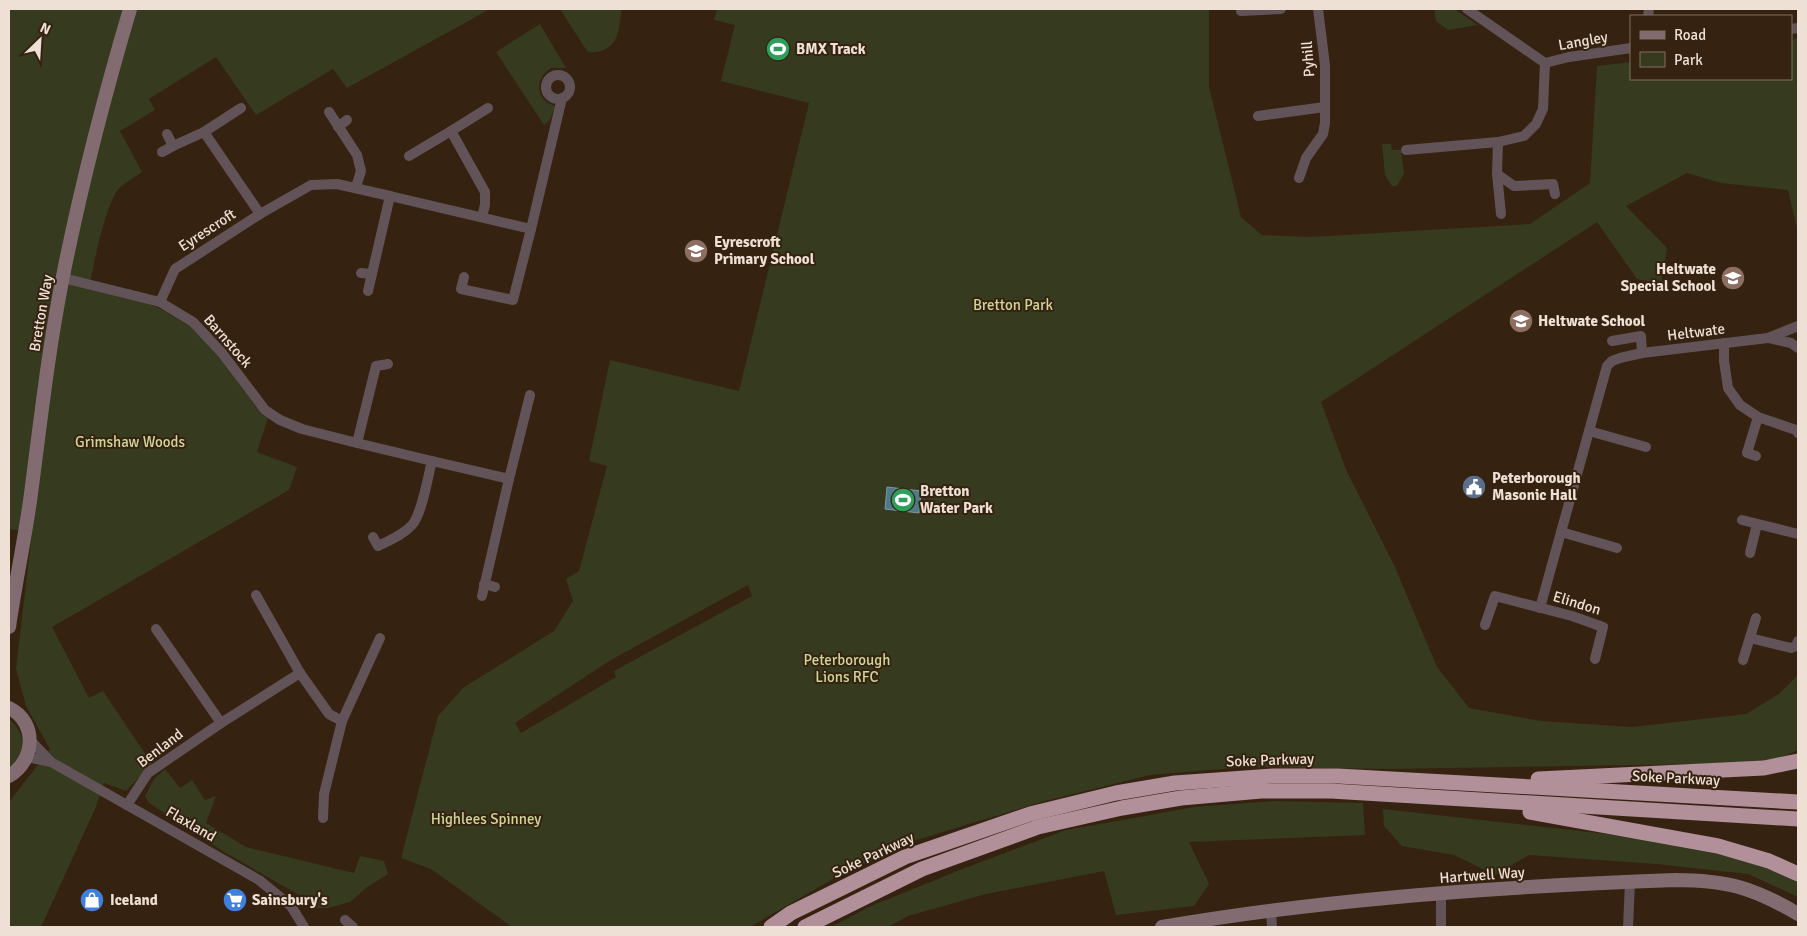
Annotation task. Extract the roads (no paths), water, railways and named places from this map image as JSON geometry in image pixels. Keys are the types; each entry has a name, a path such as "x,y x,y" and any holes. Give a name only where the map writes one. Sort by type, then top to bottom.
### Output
{"highway":[{"path":"1447,783 1627,776 1764,768 1798,761"},
{"name":"Soke Parkway","path":"771,927 791,913 905,857 1030,814 1116,793 1175,783 1273,776 1338,776 1798,802"},
{"name":"Soke Parkway","path":"805,927 922,869 1038,827 1122,808 1181,798 1261,791 1331,791 1798,819"},
{"path":"1464,800 1718,846 1769,861 1798,874"}],"street":[{"name":"Bretton Way","path":"9,628 30,503 45,383 63,278 87,166 113,64 130,9"},
{"path":"1241,11 1281,9"},
{"name":"Pyhill","path":"1299,178 1306,158 1323,134 1325,65 1318,9"},
{"name":"Langley","path":"1467,9 1545,63 1569,57 1630,48"},
{"path":"1406,150 1498,142 1524,136 1536,124 1543,109 1545,63"},
{"path":"464,277 461,289 514,300 562,98"},
{"path":"1258,116 1325,107"},
{"path":"162,152 204,132 241,108"},
{"path":"409,156 488,108"},
{"path":"329,112 357,155 361,171 356,187"},
{"path":"338,127 347,120"},
{"path":"451,130 485,192 485,205 482,217"},
{"name":"Eyrescroft","path":"204,132 260,214"},
{"path":"167,134 173,146"},
{"path":"1498,142 1497,174 1502,214"},
{"path":"1497,174 1514,186 1553,184 1555,194"},
{"name":"Eyrescroft","path":"160,302 175,269 260,214 311,185 337,184 356,187 531,229"},
{"path":"368,290 390,196"},
{"path":"361,273 372,274"},
{"name":"Barnstock","path":"63,278 160,302 193,322 222,353 265,410 280,420 302,429 509,479"},
{"name":"Heltwate","path":"1589,431 1607,366 1612,361 1642,353 1768,338 1798,326"},
{"path":"1612,341 1641,336 1642,353"},
{"name":"Heltwate","path":"1768,338 1791,343 1798,348"},
{"path":"1724,343 1724,361 1728,388 1740,405 1758,417 1796,430 1798,433"},
{"path":"357,443 376,366 388,364"},
{"path":"482,596 530,395"},
{"path":"527,406 538,409"},
{"path":"1756,456 1747,453 1758,417"},
{"path":"1589,431 1646,447"},
{"name":"Elindon","path":"1540,608 1589,431"},
{"path":"373,537 378,546 400,535 412,525 418,516 432,461"},
{"path":"1742,520 1798,534"},
{"path":"1750,552 1757,524"},
{"path":"1561,532 1616,548"},
{"path":"484,584 496,587"},
{"path":"256,595 300,673 329,714 342,721"},
{"name":"Elindon","path":"1485,625 1495,596 1603,626 1595,659"},
{"path":"1743,660 1756,618"},
{"path":"156,629 220,723"},
{"path":"323,818 324,794 342,721 380,638"},
{"path":"1750,638 1791,648 1798,645"},
{"name":"Benland","path":"127,805 148,773 220,723 300,673"},
{"path":"9,695 10,709 25,722 30,740 27,757 22,766 9,776"},
{"name":"Flaxland","path":"30,740 51,762 259,880 291,906 304,927"},
{"name":"Flaxland","path":"27,757 51,762"},
{"name":"Hartwell Way","path":"1162,927 1271,909 1441,894 1630,882 1705,880 1741,886 1773,899 1798,914"},
{"path":"1628,927 1630,882"},
{"path":"1441,894 1441,927"},
{"path":"1271,909 1272,927"}],"water":[{"name":"Bretton Water Park","path":"887,487 921,491 919,513 885,509"}],"place":[{"name":"BMX Track","path":"778,49"},
{"name":"Eyrescroft Primary School","path":"696,251"},
{"name":"Heltwate Special School","path":"1733,278"},
{"name":"Heltwate School","path":"1521,321"},
{"name":"Peterborough Masonic Hall","path":"1474,487"},
{"name":"Bretton Water Park","path":"903,500"},
{"name":"Iceland","path":"92,900"},
{"name":"Sainsbury's","path":"235,900"}],"park label":[{"name":"Bretton Park","path":"1013,305"},
{"name":"Grimshaw Woods","path":"130,442"},
{"name":"Peterborough Lions RFC","path":"847,668"},
{"name":"Highlees Spinney","path":"486,819"}]}
